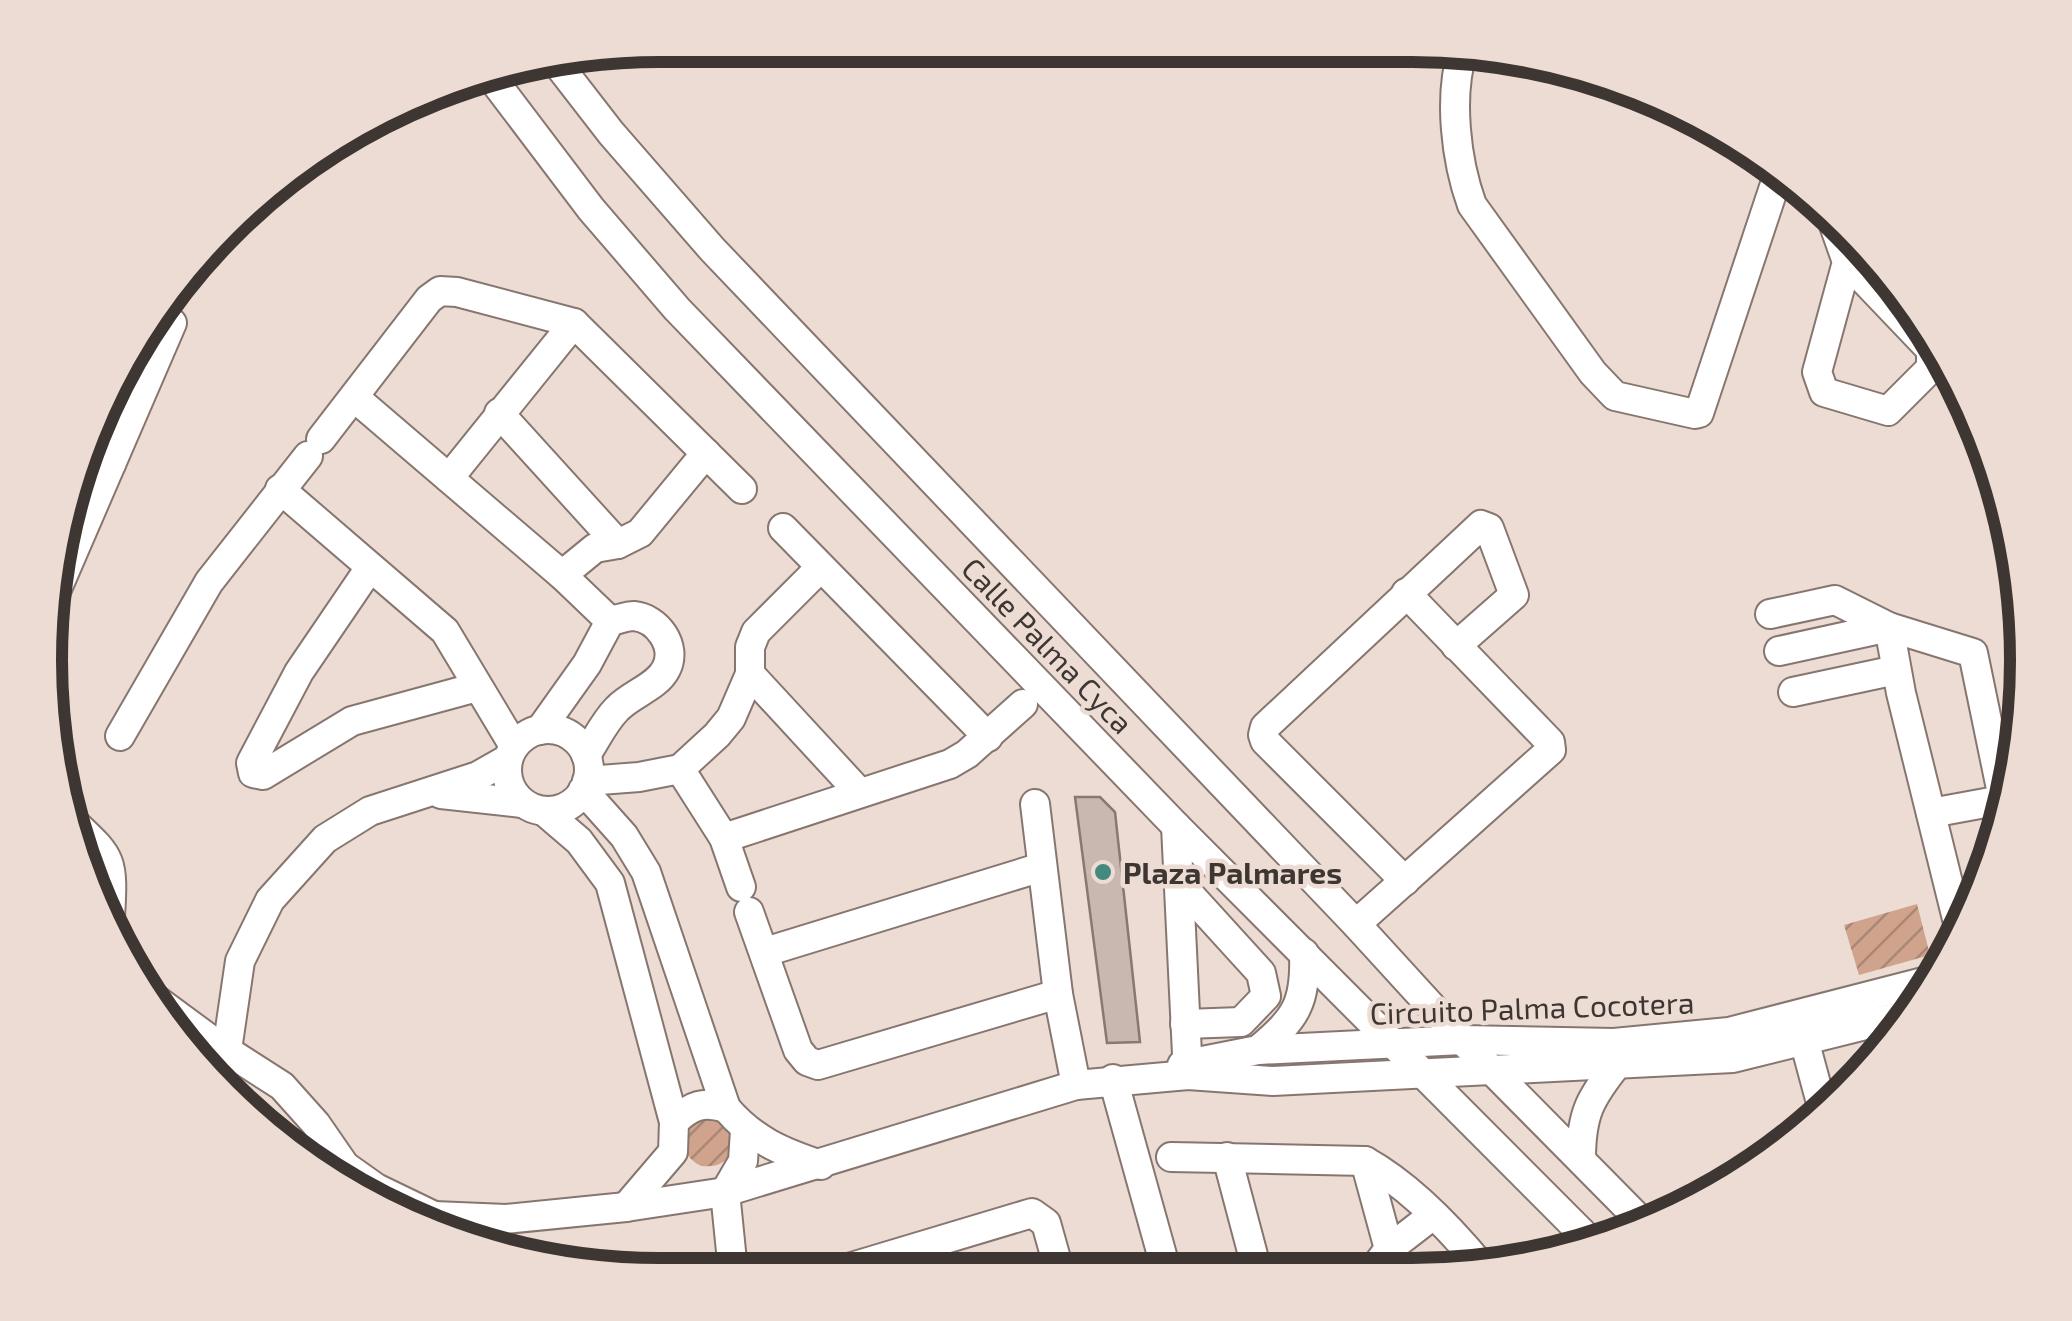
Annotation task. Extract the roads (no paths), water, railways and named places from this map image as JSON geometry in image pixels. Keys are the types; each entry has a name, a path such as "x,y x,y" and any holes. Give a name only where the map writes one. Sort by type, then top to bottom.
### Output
{"street":[{"path":"1459,65 1456,128 1461,174 1472,205 1593,374 1615,396 1699,413 1774,185"},
{"name":"Calle Palma Cyca","path":"563,71 712,249 1462,1040 1635,1215"},
{"name":"Calle Palma Cyca","path":"497,85 590,209 677,309 1176,826 1582,1233"},
{"path":"1840,245 1846,262 1909,328"},
{"path":"1846,262 1817,372 1824,392 1888,412 1931,365"},
{"path":"120,736 209,582 440,291 458,292 574,323 742,489"},
{"path":"449,478 574,323"},
{"path":"73,553 161,334"},
{"path":"354,397 604,615 632,616 657,626 670,653 666,669 652,684 615,710 573,802 560,809 425,792"},
{"path":"499,413 618,544"},
{"path":"562,575 595,548 618,544 640,533 706,453"},
{"path":"99,454 111,464"},
{"path":"280,489 444,631 511,752 507,775 512,790 579,842 610,883 674,1122 673,1152 696,1181 725,1192"},
{"path":"1405,881 1265,742 1263,734 1265,727 1481,525 1489,528 1514,595 1456,646"},
{"path":"783,528 988,737"},
{"path":"586,774 638,777 680,768 731,718 750,674 750,646 756,632 820,568"},
{"path":"369,569 299,672 251,763 253,773 263,774 352,722 477,688"},
{"path":"1356,924 1551,750 1550,742 1406,593"},
{"path":"1770,614 1835,600 1889,627 1973,653 1999,771"},
{"path":"540,730 586,664 604,615"},
{"path":"1779,651 1889,627"},
{"path":"1889,627 1955,910"},
{"path":"1793,692 1896,670"},
{"path":"750,674 859,792"},
{"path":"724,838 950,764 988,737 1023,704"},
{"path":"217,1051 240,961 270,900 325,839 370,811 478,776 526,736 540,730 558,730 575,739 586,774 646,872 726,1108 745,1130 779,1151 821,1165"},
{"path":"680,768 724,838 798,1050 806,1061 818,1065 1058,994"},
{"path":"1035,804 1058,994 1076,1085"},
{"path":"1931,813 1991,806"},
{"path":"1176,826 1188,1069"},
{"path":"89,837 104,850 113,872 111,897"},
{"path":"765,952 1042,867"},
{"path":"1180,884 1244,952 1266,982 1262,1004 1240,1022 1185,1024"},
{"path":"1258,1050 1290,1022 1306,984 1304,953"},
{"name":"Circuito Palma Cocotera","path":"449,1220 506,1219 626,1207 725,1192 1076,1085 1188,1069 1258,1050 1462,1040 1614,1043 1729,1032 1914,984"},
{"path":"1797,1014 1818,1099"},
{"name":"Circuito Palma Cocotera","path":"1188,1069 1273,1081 1733,1058 1890,1019"},
{"path":"187,1026 217,1051 282,1086 316,1124 345,1166 365,1180"},
{"path":"1581,1160 1586,1107 1618,1063"},
{"path":"1125,1079 1164,1258"},
{"path":"674,1122 695,1105 710,1103 726,1108"},
{"path":"732,1258 725,1192 743,1162 747,1147 745,1130"},
{"path":"626,1207 673,1152"},
{"path":"1171,1157 1365,1161 1391,1176 1471,1255"},
{"path":"1226,1157 1254,1258"},
{"path":"1365,1161 1389,1249"},
{"path":"908,1258 1032,1213 1046,1223 1056,1258"},
{"path":"1382,1258 1433,1215"}],"place":[{"name":"Plaza Palmares","path":"1103,872"}]}
